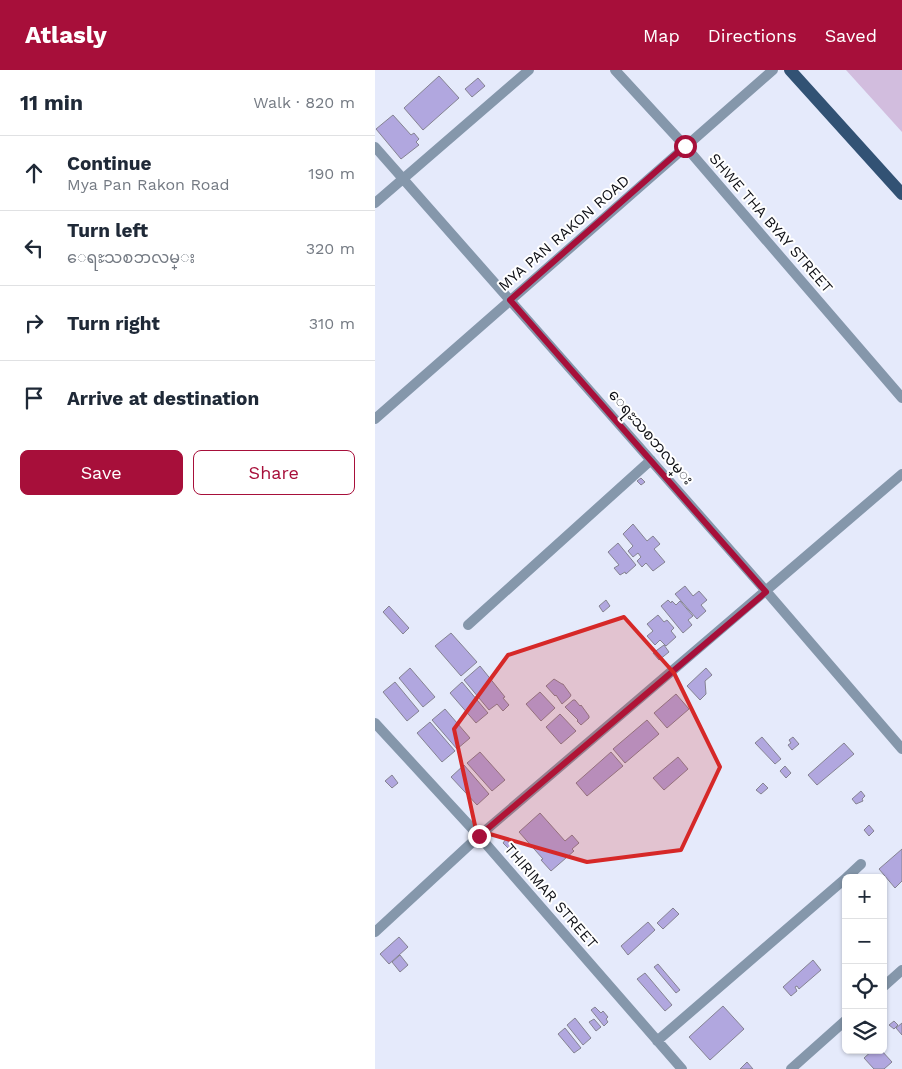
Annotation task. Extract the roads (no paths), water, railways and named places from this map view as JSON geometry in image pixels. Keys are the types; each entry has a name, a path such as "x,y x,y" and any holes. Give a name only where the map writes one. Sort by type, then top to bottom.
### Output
{"main road":[{"path":"790,70 902,194"}],"street":[{"path":"375,202 529,70"},
{"name":"SHWE THA BYAY STREET","path":"615,70 685,146 902,398"},
{"name":"MYA PAN RAKON ROAD","path":"375,419 773,70"},
{"name":"ေရႊသစၥာလမ္း","path":"375,147 651,460 902,749"},
{"path":"467,625 651,460"},
{"path":"375,932 479,836 902,474"},
{"name":"THIRIMAR STREET","path":"375,723 479,836 682,1069"},
{"path":"850,874 861,864"},
{"path":"657,1041 842,881"},
{"path":"887,983 902,970"},
{"path":"791,1069 842,1024"}]}
